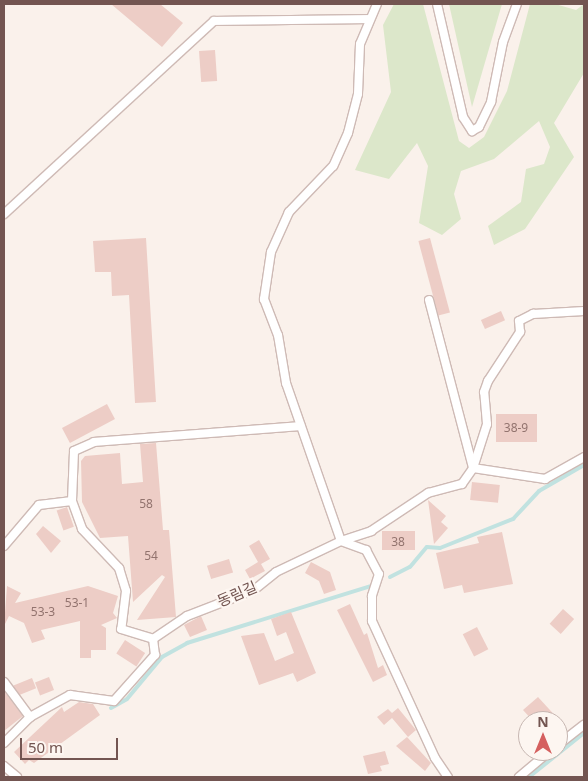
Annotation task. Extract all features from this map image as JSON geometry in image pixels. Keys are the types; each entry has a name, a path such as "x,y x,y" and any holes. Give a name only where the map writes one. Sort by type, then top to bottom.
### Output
{"lane":[{"path":"377,4 368,20 360,44 358,94 348,133 333,166 289,212 272,252 264,299 278,335 286,382 341,541 366,550 379,574 372,596 372,622 435,758 448,777"},
{"path":"437,4 463,117 472,131 478,127 491,102 503,42 517,4"},
{"path":"4,214 214,21 368,20"},
{"path":"429,300 473,468"},
{"path":"473,468 487,424 484,392 520,332 518,321 533,314 584,311"},
{"path":"4,743 30,718 70,695 114,701 155,655 153,639 121,629 126,591 119,568 82,529 72,501 74,451 94,442 300,426"},
{"path":"473,468 545,479 584,457"},
{"name":"동림길","path":"153,639 187,616 254,590 276,572 341,541 371,531 428,493 462,484 473,468"},
{"path":"4,546 39,505 72,501"},
{"path":"4,682 30,718"},
{"path":"568,737 584,725"},
{"path":"519,777 538,761"},
{"path":"4,766 16,777"}],"green space":[{"path":"394,4 423,4 459,141 469,148 484,137 507,91 530,4 555,4 576,10 584,4 584,73 554,123 574,157 525,229 494,245 488,226 521,202 526,169 544,164 550,147 539,121 494,159 461,171 454,194 461,219 442,235 419,223 428,166 417,143 389,179 355,170 391,92 383,25"},
{"path":"449,4 502,4 472,107"}],"building":[{"path":"111,4 160,4 183,23 162,47"},
{"path":"215,50 217,81 201,82 199,51"},
{"path":"146,238 156,402 135,403 129,295 112,296 111,272 95,272 93,241"},
{"path":"430,238 450,312 438,315 418,241"},
{"path":"501,311 505,320 485,329 481,320"},
{"path":"107,404 115,419 70,443 62,428"},
{"path":"496,414 537,414 537,442 496,442"},
{"path":"156,443 163,530 169,530 176,617 137,620 165,577 162,575 133,602 128,536 100,538 82,502 81,461 85,456 120,453 122,484 143,482 140,444"},
{"path":"472,482 500,485 498,503 470,500"},
{"path":"428,500 446,516 441,522 448,528 434,544"},
{"path":"67,507 74,527 63,530 57,511"},
{"path":"43,526 61,541 51,553 36,534"},
{"path":"382,531 415,531 415,550 382,550"},
{"path":"502,532 513,584 464,593 462,585 444,589 436,553 479,543 477,537"},
{"path":"259,540 270,559 261,564 265,571 250,579 245,570 258,562 249,546"},
{"path":"229,559 233,572 211,579 207,566"},
{"path":"311,562 330,572 336,590 324,594 319,581 305,573"},
{"path":"7,586 21,593 15,603 88,586 118,596 113,613 117,618 101,625 106,628 106,650 91,650 91,658 80,658 80,621 41,630 45,639 32,643 24,623 9,616 4,626"},
{"path":"350,604 364,635 367,633 378,668 383,665 387,675 373,682 337,610"},
{"path":"563,609 574,619 561,634 550,624"},
{"path":"291,612 316,673 297,682 293,673 259,685 241,636 264,633 275,661 294,653 286,632 277,636 271,619"},
{"path":"201,616 207,630 190,637 184,625"},
{"path":"477,627 488,649 474,657 463,634"},
{"path":"125,640 145,653 136,666 116,653"},
{"path":"49,677 54,690 40,695 35,682"},
{"path":"32,678 36,688 18,696 13,685"},
{"path":"4,691 23,716 4,731"},
{"path":"538,697 551,711 524,711"},
{"path":"79,702 93,704 100,715 34,763 29,760 25,764 14,752 62,707 64,712"},
{"path":"398,708 416,730 408,737 392,718 384,725 377,717 388,709 392,713"},
{"path":"407,737 431,763 425,771 396,746"},
{"path":"385,751 389,764 380,766 382,771 368,774 363,756"}],"waterway":[{"path":"390,577 410,567 427,547 440,548 513,519 539,491 584,465"},
{"path":"111,708 127,699 162,657 187,643 371,586"},
{"path":"529,777 584,733"}]}
